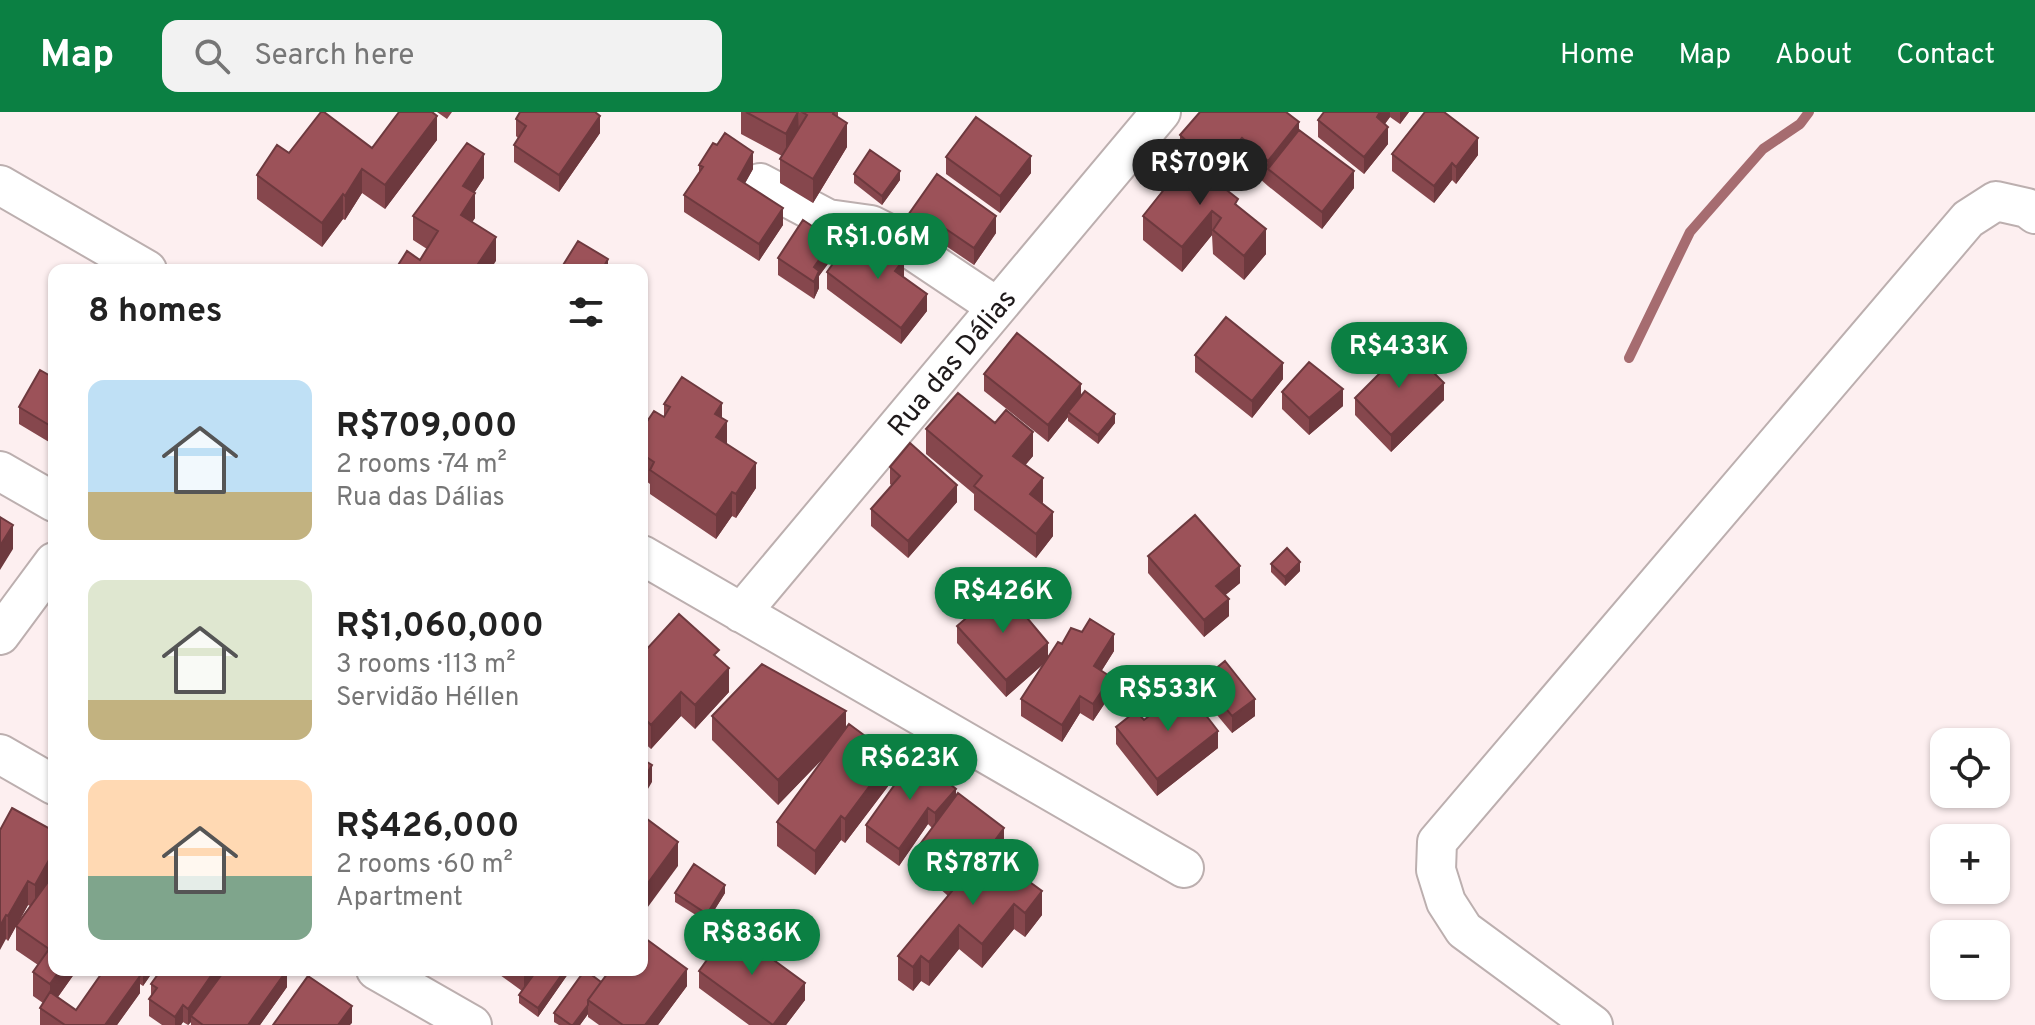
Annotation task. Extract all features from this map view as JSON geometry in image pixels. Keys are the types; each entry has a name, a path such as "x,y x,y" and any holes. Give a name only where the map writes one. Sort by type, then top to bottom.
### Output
{"street":[{"name":"Rua das Dálias","path":"741,613 1161,112"},
{"path":"760,183 828,219 871,225 885,232 997,307"},
{"path":"0,185 137,264"},
{"path":"1593,1025 1464,930 1446,902 1436,870 1437,842 1968,219 1996,201 2027,208 2035,214"},
{"path":"0,471 48,499"},
{"path":"648,559 1184,868"},
{"path":"0,635 48,570"},
{"path":"0,754 48,782"},
{"path":"386,976 472,1025"}],"building":[{"path":"321,112 372,148 399,112 432,112 437,116 385,185 362,169 345,196 343,194 322,223 257,175 277,145 289,153"},
{"path":"520,112 595,112 600,116 559,175 514,145 526,126 516,119"},
{"path":"746,112 798,112 786,134"},
{"path":"802,112 834,112 847,123 813,179 780,159 807,115"},
{"path":"1200,112 1286,112 1299,122 1268,161 1242,138 1216,168 1180,135"},
{"path":"1324,112 1380,112 1377,117 1388,127 1364,157 1318,120"},
{"path":"1425,112 1444,112 1478,138 1456,167 1452,163 1434,186 1392,154"},
{"path":"976,117 1031,156 1000,196 946,157"},
{"path":"1299,130 1354,171 1322,212 1268,169"},
{"path":"725,133 753,152 738,179 783,208 759,244 684,195 703,167 699,165 713,143 717,145"},
{"path":"467,143 484,154 463,186 475,193 461,215 496,237 478,264 399,264 407,251 420,260 438,231 413,216"},
{"path":"1172,147 1238,199 1235,204 1266,229 1244,256 1213,230 1221,218 1212,211 1182,247 1143,216 1174,177 1158,164"},
{"path":"870,150 900,171 882,196 854,174"},
{"path":"937,174 996,216 974,248 946,229 938,239 906,218"},
{"path":"803,220 833,240 814,267 819,271 814,282 778,258"},
{"path":"851,238 874,255 883,243 904,259 895,271 927,294 901,328 827,272"},
{"path":"578,241 608,259 605,264 564,264"},
{"path":"1226,317 1283,363 1252,401 1195,355"},
{"path":"1017,333 1081,384 1048,425 984,374"},
{"path":"1407,346 1444,383 1391,435 1355,398"},
{"path":"1309,362 1343,389 1309,418 1282,392"},
{"path":"40,370 48,375 48,424 19,407"},
{"path":"682,377 722,403 715,414 727,421 716,437 756,463 736,494 732,492 716,515 650,470 654,462 648,458 648,420 654,411 664,417 670,407 664,404"},
{"path":"1085,391 1115,414 1098,435 1068,412"},
{"path":"958,393 995,423 1006,410 1033,432 1013,456 1043,478 1030,494 1053,512 1036,534 974,486 982,476 926,429"},
{"path":"910,443 957,485 908,541 871,509 900,476 890,467"},
{"path":"1195,515 1240,566 1216,586 1229,599 1204,620 1148,556"},
{"path":"0,517 13,525 0,546"},
{"path":"1287,548 1300,562 1285,577 1271,564"},
{"path":"993,595 999,603 1008,595 1048,643 1006,680 957,626"},
{"path":"679,614 719,650 714,655 729,668 695,705 681,692 651,725 648,722 648,648"},
{"path":"1090,619 1114,634 1094,666 1111,677 1093,704 1080,696 1062,725 1021,699 1058,642 1062,644 1071,628 1082,632"},
{"path":"1225,661 1255,699 1232,716 1202,680"},
{"path":"762,664 846,711 778,780 712,716"},
{"path":"1185,688 1218,731 1157,779 1116,727 1136,711 1144,720"},
{"path":"849,724 892,756 845,819 841,816 815,851 777,822"},
{"path":"915,756 956,789 935,813 928,808 899,849 866,825"},
{"path":"958,793 1004,828 955,887 939,871 943,865 918,847"},
{"path":"12,808 48,828 48,862 35,885 28,881 0,926 0,830"},
{"path":"648,820 678,842 648,883"},
{"path":"986,850 1042,891 1025,913 1014,904 982,944 959,925 929,962 921,956 913,967 898,956"},
{"path":"694,864 725,885 707,914 675,893"},
{"path":"48,882 48,948 16,926"},
{"path":"730,928 805,983 773,1025 699,971"},
{"path":"648,940 687,969 645,1025 623,1025 588,1000 606,976 648,976"},
{"path":"48,950 48,976 56,976 50,984 33,972"},
{"path":"100,976 140,976 105,1025 65,1025 40,1008 50,992 76,1010"},
{"path":"157,976 211,976 188,1009 183,1005 175,1017 149,999 157,988 151,984"},
{"path":"221,976 283,976 248,1025 203,1025 191,1016"},
{"path":"308,976 352,1006 338,1025 273,1025"},
{"path":"533,976 561,976 538,1008 519,995"},
{"path":"581,976 593,976 601,982 573,1025 554,1013"}],"waterway":[{"path":"1629,358 1690,232 1763,149 1800,124 1809,112"}]}
